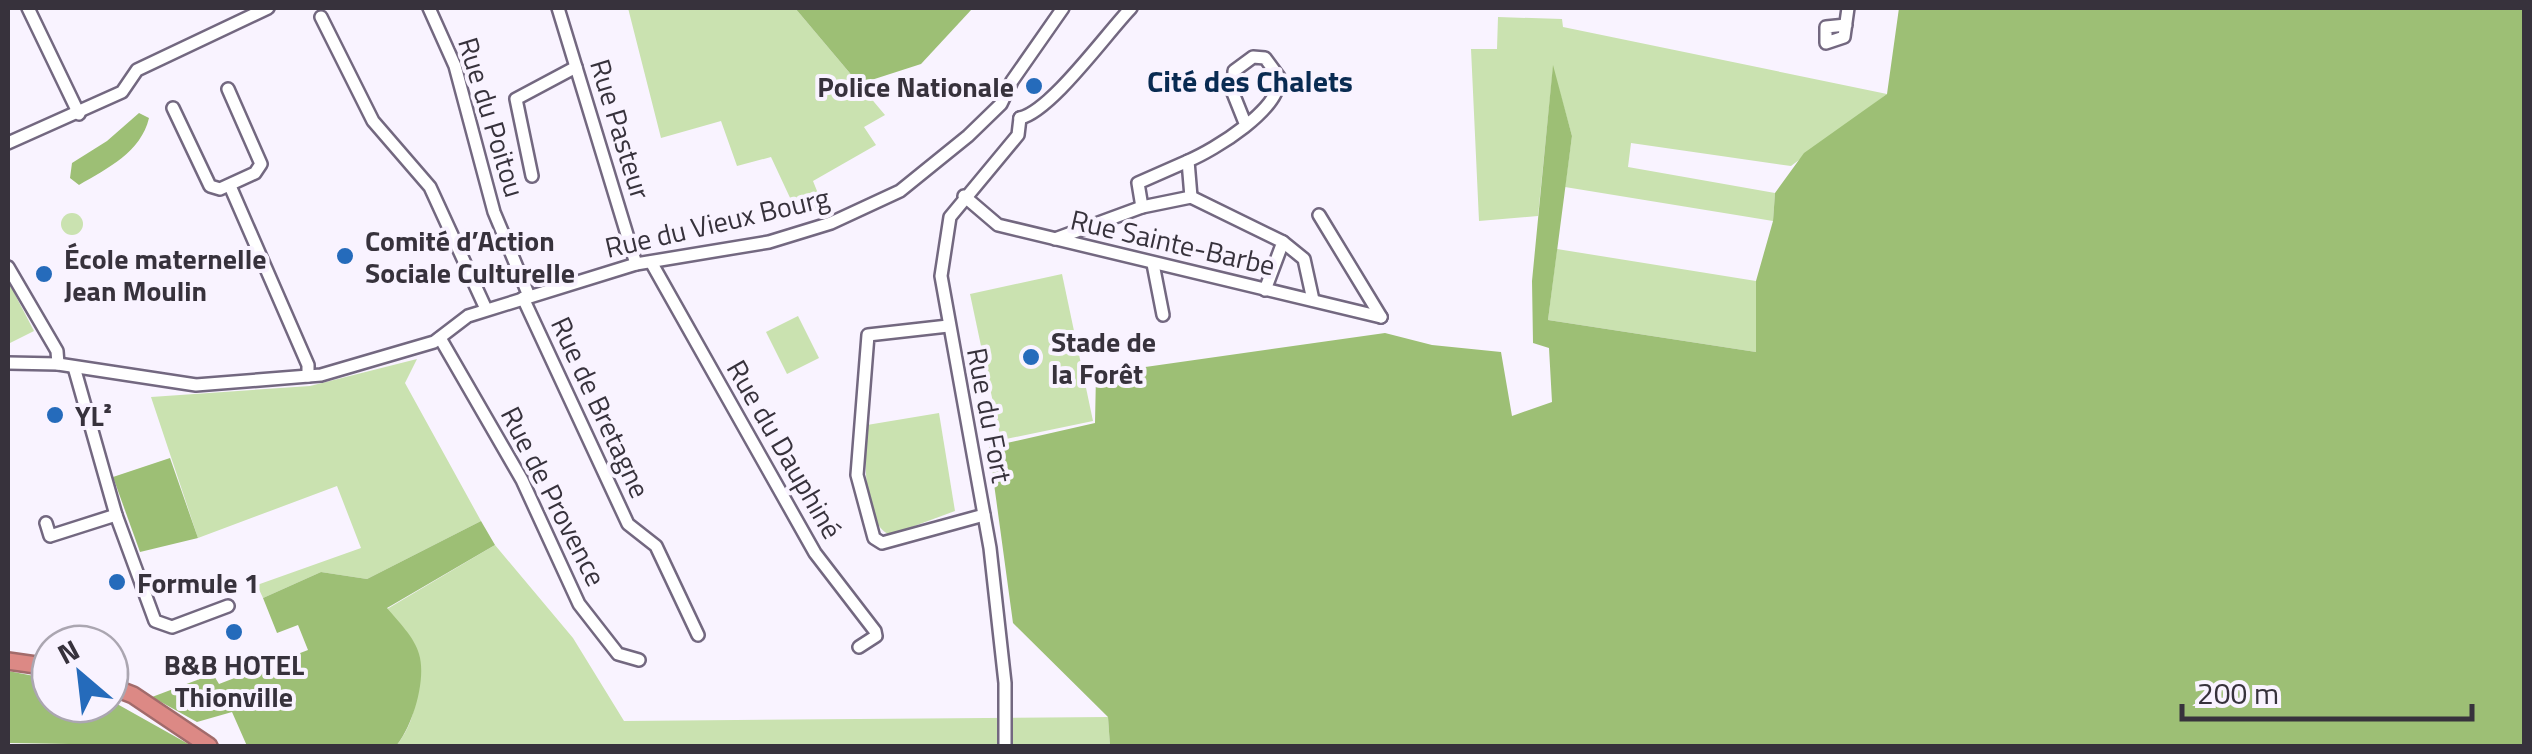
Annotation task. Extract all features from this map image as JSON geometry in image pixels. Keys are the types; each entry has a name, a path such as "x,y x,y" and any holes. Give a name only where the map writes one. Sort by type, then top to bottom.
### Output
{"highway":[{"path":"130,693 209,746"}],"street":[{"path":"28,8 78,114"},
{"path":"8,143 122,92 137,70 249,12 268,8"},
{"name":"Rue du Poitou","path":"428,8 455,66 494,212 526,297"},
{"name":"Rue Pasteur","path":"558,8 636,264"},
{"name":"Rue du Vieux Bourg","path":"8,363 58,364 196,385 308,376 440,338 468,316 636,264 769,242 853,215 929,170 1001,104 1012,81 1063,8"},
{"path":"1001,104 1020,118 1056,94 1131,8"},
{"path":"1846,26 1848,8"},
{"path":"321,17 373,121 430,186 486,310"},
{"path":"1142,206 1138,183 1223,146 1280,86 1274,66 1265,58 1253,57 1234,71 1234,93 1245,122"},
{"path":"532,176 516,99 576,67"},
{"path":"173,108 210,186 230,186 255,173 261,160 228,89"},
{"name":"Rue du Fort","path":"1005,746 1006,683 984,515 941,276 950,217 1018,135 1020,118"},
{"path":"1188,161 1191,198"},
{"path":"230,186 308,365 308,376"},
{"name":"Rue Sainte-Barbe","path":"964,196 986,219 1053,240 1381,317 1319,216"},
{"path":"1053,240 1142,206 1191,198 1283,242 1304,259 1313,300"},
{"path":"1265,290 1283,242"},
{"name":"Rue du Dauphiné","path":"652,262 815,552 875,630 876,636 858,648"},
{"path":"1153,264 1163,315"},
{"path":"8,267 57,351 58,364"},
{"name":"Rue de Bretagne","path":"526,297 628,524 656,546 698,635"},
{"path":"948,326 868,334 857,475 874,538 882,543 984,515"},
{"name":"Rue de Provence","path":"440,338 522,480 579,604 618,654 639,660"},
{"path":"74,367 116,515 150,610 162,626 172,627 228,606"},
{"path":"46,523 50,536 116,515"}],"green space":[{"path":"628,8 795,8 885,115 864,127 876,145 813,181 825,211 799,217 771,157 737,166 721,121 661,138"},
{"path":"795,8 972,9 921,64 859,84"},
{"path":"1899,8 2524,8 2524,746 1110,746 1108,717 1013,623 989,447 1095,423 1096,374 1385,333 1432,345 1501,352 1512,416 1552,402 1549,348 1533,343 1532,281 1553,65 1572,136 1548,320 1756,352 1756,281 1773,221 1775,193 1804,153 1887,94"},
{"path":"1498,17 1562,19 1563,27 1887,94 1791,166 1631,143 1628,167 1775,193 1773,221 1565,187 1572,136 1553,68 1538,216 1479,221 1471,49 1497,49"},
{"path":"139,113 149,118 131,150 79,185 70,178 72,163 107,141"},
{"path":"72,213 80,216 80,232 72,235 64,232 61,224 64,216"},
{"path":"1557,249 1756,281 1756,352 1548,320"},
{"name":"Stade de la Forêt","path":"1062,274 1093,421 1001,440 970,294"},
{"path":"8,281 34,331 10,343 8,338"},
{"path":"798,316 819,358 787,374 766,332"},
{"path":"417,359 405,383 481,521 367,579 321,572 263,598 257,585 361,548 337,486 198,538 151,397 310,386"},
{"path":"939,413 955,511 890,535 881,528 869,502 867,425"},
{"path":"170,458 198,538 140,552 113,477"},
{"path":"481,521 495,545 387,608 414,642 421,665 417,703 396,746 247,746 232,712 197,722 152,697 213,674 219,684 308,650 298,625 277,633 263,598 321,572 367,579"},
{"path":"495,545 573,638 624,721 1108,717 1110,746 396,746 407,728 415,694 408,661 387,609"},
{"path":"8,671 30,675 30,724 130,724 130,711 192,746 8,743"}],"place":[{"name":"Police Nationale","path":"1034,86"},
{"name":"Comité d’Action Sociale Culturelle","path":"345,256"},
{"name":"École maternelle Jean Moulin","path":"44,274"},
{"name":"Stade de la Forêt","path":"1031,357"},
{"name":"YL²","path":"55,415"},
{"name":"Formule 1","path":"117,582"},
{"name":"B&B HOTEL Thionville","path":"234,632"}],"district":[{"name":"Cité des Chalets","path":"1250,81"}]}
